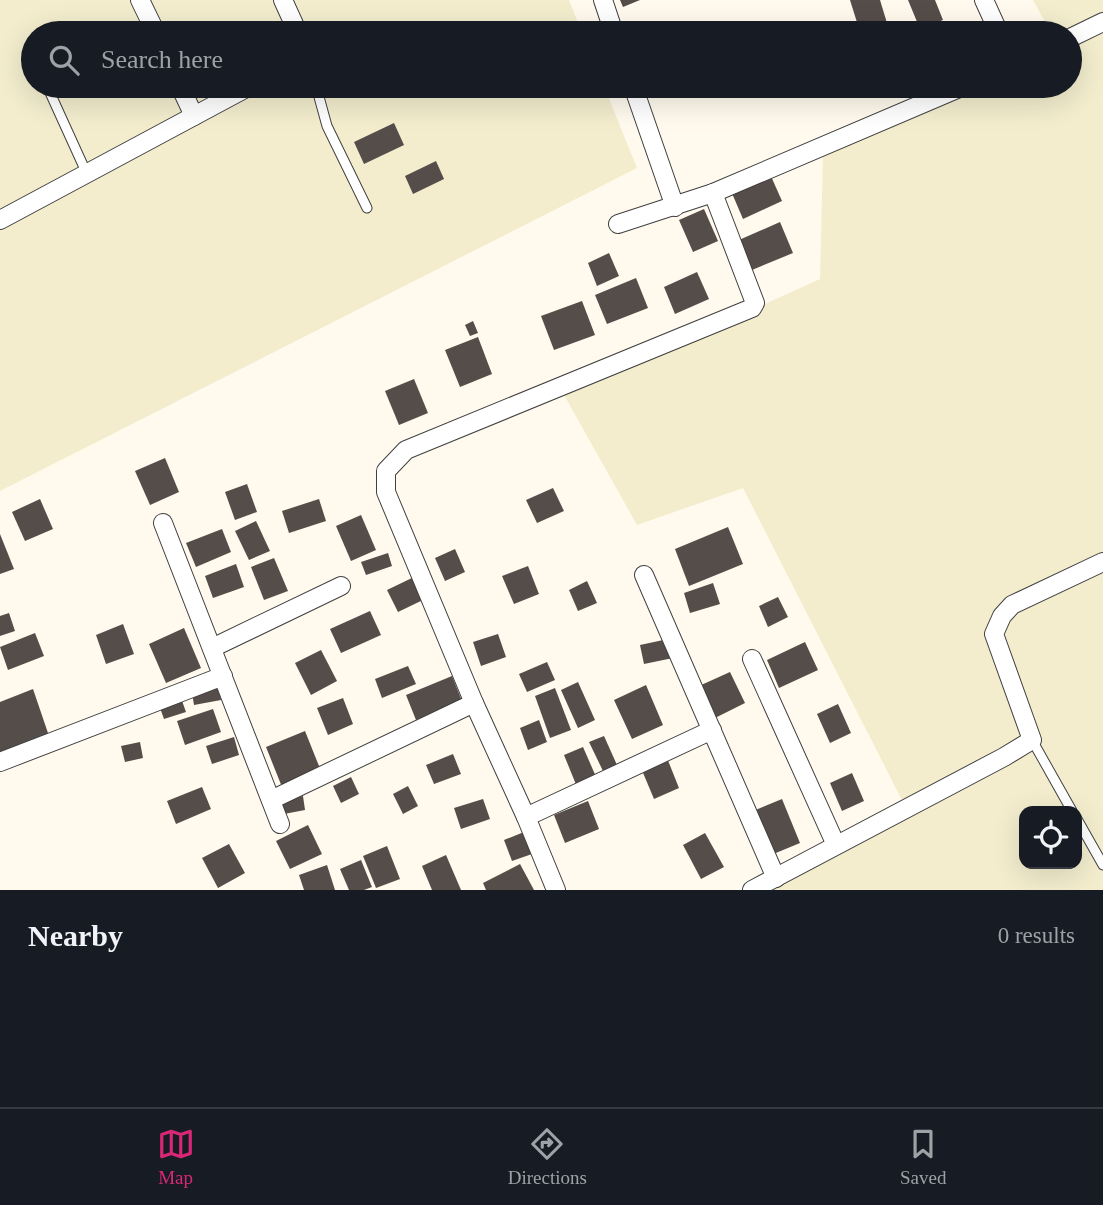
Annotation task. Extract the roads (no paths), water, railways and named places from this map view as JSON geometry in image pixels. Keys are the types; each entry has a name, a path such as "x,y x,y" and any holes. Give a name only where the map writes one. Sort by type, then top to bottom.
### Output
{"street":[{"path":"141,0 151,21"},
{"path":"283,0 293,21"},
{"path":"603,0 610,21"},
{"path":"985,0 994,21"},
{"path":"1082,32 1103,22"},
{"path":"186,98 194,116"},
{"path":"0,220 228,98"},
{"path":"637,98 675,207"},
{"path":"618,224 713,193 936,98"},
{"path":"556,890 474,703 387,492 386,471 406,450 752,308 755,303 713,193"},
{"path":"163,523 280,824"},
{"path":"752,890 1032,740 994,634 1002,616 1012,605 1103,562"},
{"path":"644,575 776,878"},
{"path":"212,648 341,586"},
{"path":"752,659 836,845"},
{"path":"0,762 223,676"},
{"path":"271,800 474,703"},
{"path":"526,817 712,730"}],"lane":[{"path":"52,98 87,174"},
{"path":"319,98 327,126 367,208"},
{"path":"1032,740 1069,806"},
{"path":"1082,828 1103,865"}]}
